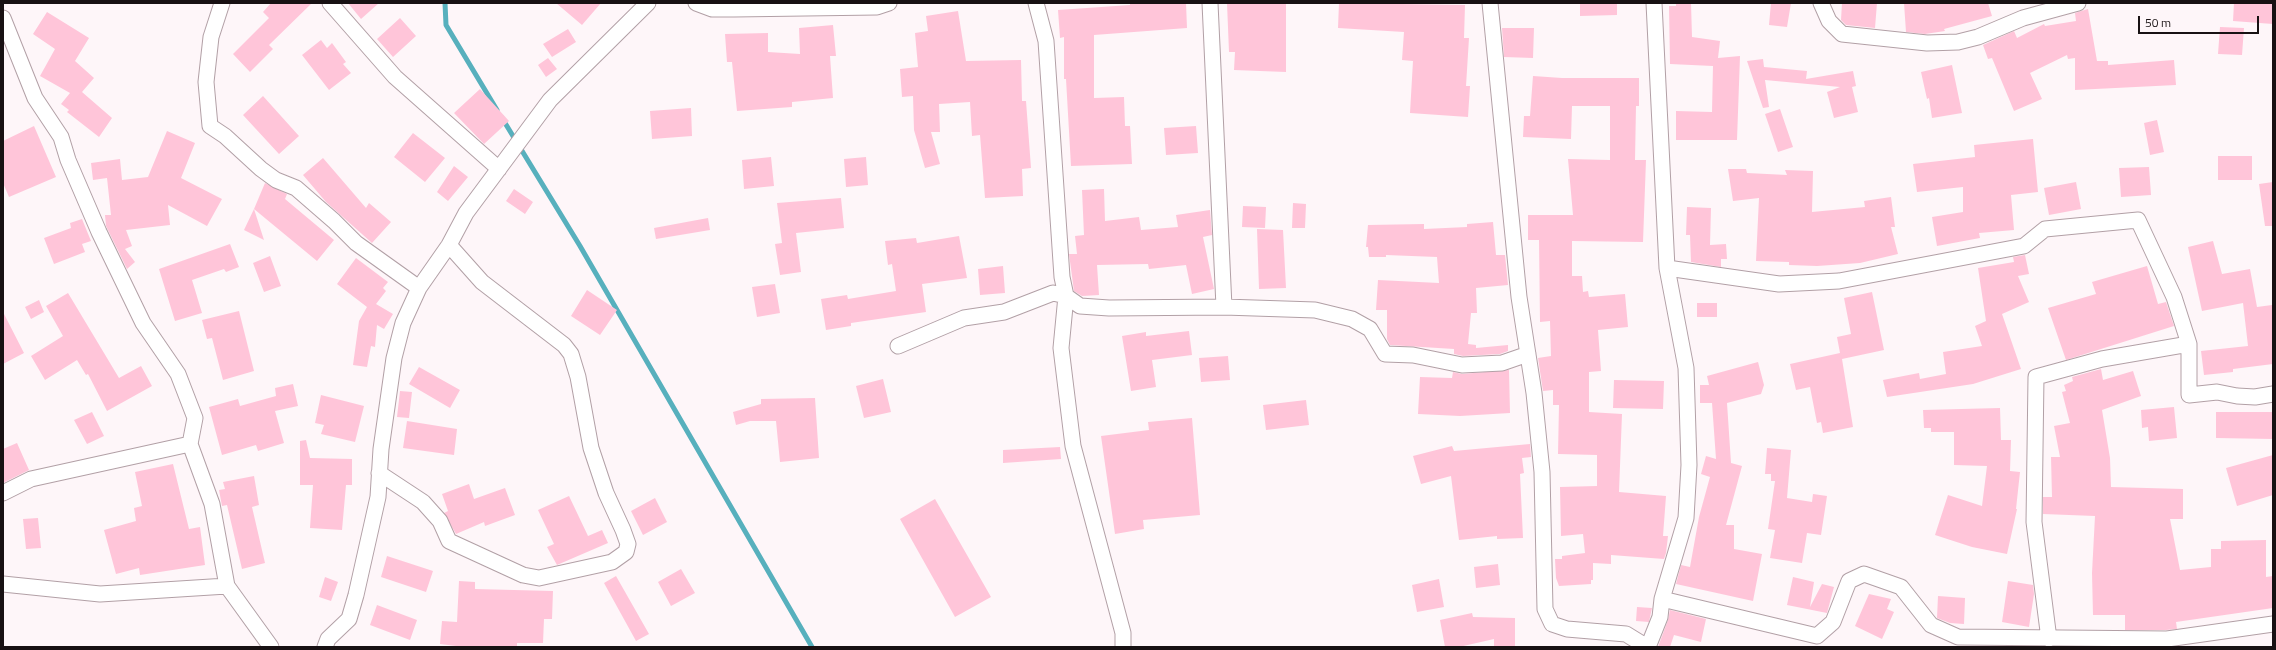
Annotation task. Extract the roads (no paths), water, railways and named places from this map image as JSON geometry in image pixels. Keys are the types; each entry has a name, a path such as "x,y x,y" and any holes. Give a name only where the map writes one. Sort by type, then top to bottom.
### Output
{"street":[{"path":"222,3 211,37 206,82 210,126 225,136 245,157 266,173 276,180 296,188 313,201 356,243 420,288"},
{"path":"330,3 395,77 499,169"},
{"path":"327,644 349,619 368,549 378,497 379,473 394,358 404,323 420,288 449,245 466,213 550,100 648,3"},
{"path":"696,3 712,9 734,9 877,7 889,3"},
{"path":"1036,3 1046,40 1062,277 1066,296 1061,348 1073,446 1123,633 1123,647"},
{"path":"1210,3 1224,307"},
{"path":"1490,3 1519,289 1542,472 1543,590 1545,609 1552,624 1567,629 1626,634 1648,647 1660,617 1662,599 1686,518 1688,465 1686,368 1667,268 1654,3"},
{"path":"1821,3 1830,21 1842,34 1926,43 1958,42 1978,37 2023,18 2078,3"},
{"path":"3,18 35,98 61,137 68,160 99,232 143,323 178,374 195,418 190,444 212,504 227,586 271,647"},
{"path":"1667,268 1778,284 1839,281 2024,246 2045,229 2138,220 2174,297 2189,344 2189,395 2217,392 2237,396 2255,397 2273,394"},
{"path":"379,473 423,502 440,521 449,541 523,575 539,578 612,562 626,552 628,544 606,493 591,448 578,376 571,354 564,345 482,282 449,245"},
{"path":"898,346 964,318 1004,312 1053,293 1066,296 1080,306 1109,308 1224,307 1315,310 1352,319 1370,329 1385,354 1413,355 1462,365 1502,363 1528,354"},
{"path":"2049,639 2034,522 2036,377 2102,360 2189,344"},
{"path":"3,493 31,479 190,444"},
{"path":"1662,599 1817,636 1833,622 1849,581 1864,574 1902,587 1931,625 1958,637 2167,639 2273,624"},
{"path":"3,584 100,594 227,586"}],"waterway":[{"path":"445,3 446,25 497,110"},
{"path":"502,118 580,246 812,647"}]}
